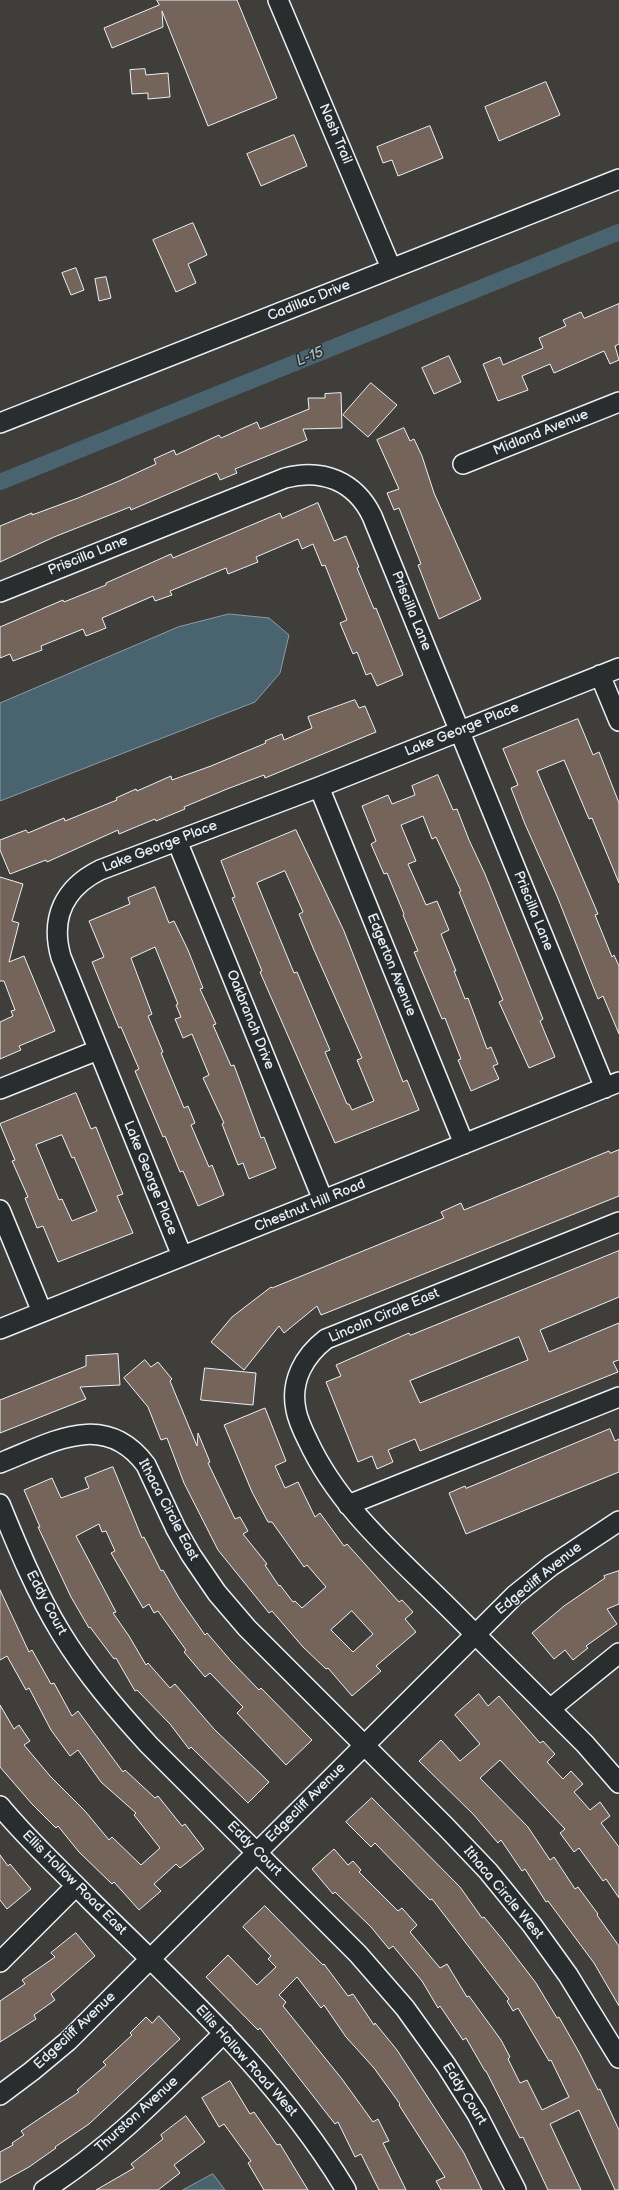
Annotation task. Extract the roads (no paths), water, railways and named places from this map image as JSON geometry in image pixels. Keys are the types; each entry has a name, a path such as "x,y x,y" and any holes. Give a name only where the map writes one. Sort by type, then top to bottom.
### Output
{"street":[{"name":"Nash Trail","path":"278,0 391,268"},
{"name":"Cadillac Drive","path":"0,423 619,179"},
{"name":"Midland Avenue","path":"463,464 619,402"},
{"name":"Priscilla Lane","path":"0,592 285,478 308,474 331,477 351,488 370,510 460,731 612,1085"},
{"name":"Lake George Place","path":"182,1256 61,957 56,934 60,911 72,890 89,875 319,787 619,668"},
{"path":"600,675 619,721"},
{"name":"Edgerton Avenue","path":"319,787 464,1144"},
{"name":"Oakbranch Drive","path":"177,841 323,1200"},
{"path":"0,1088 98,1050"},
{"name":"Chestnut Hill Road","path":"0,1329 612,1085"},
{"path":"0,1210 42,1312"},
{"name":"Lincoln Circle East","path":"619,1222 337,1334 317,1346 303,1364 298,1375 294,1398 296,1410 314,1455 348,1505 550,1709 619,1784"},
{"path":"348,1505 619,1397"},
{"name":"Ithaca Circle East","path":"0,1463 64,1438 87,1433 110,1436 131,1448 146,1465 176,1529 217,1593 247,1628 364,1745"},
{"name":"Eddy Court","path":"0,1504 23,1560 44,1602 87,1672 116,1709 149,1745 358,1954 404,2008 446,2065 477,2114 516,2190"},
{"name":"Edgecliff Avenue","path":"0,2095 68,2041 515,1595 551,1566 619,1521"},
{"path":"550,1709 619,1654"},
{"name":"Ithaca Circle West","path":"364,1745 482,1866 532,1925 568,1975 619,2058"},
{"name":"Ellis Hollow Road East","path":"0,1806 76,1886 150,1960"},
{"path":"0,1962 76,1886"},
{"name":"Ellis Hollow Road West","path":"150,1960 224,2033 269,2082 301,2122 346,2190"},
{"name":"Thurston Avenue","path":"44,2190 101,2150 139,2117 224,2033"}],"water":[{"path":"229,614 269,618 289,635 280,673 255,702 0,801 0,703 178,627"},
{"path":"213,2174 225,2190 183,2190"}],"waterway":[{"name":"L-15","path":"0,482 619,232"}]}
